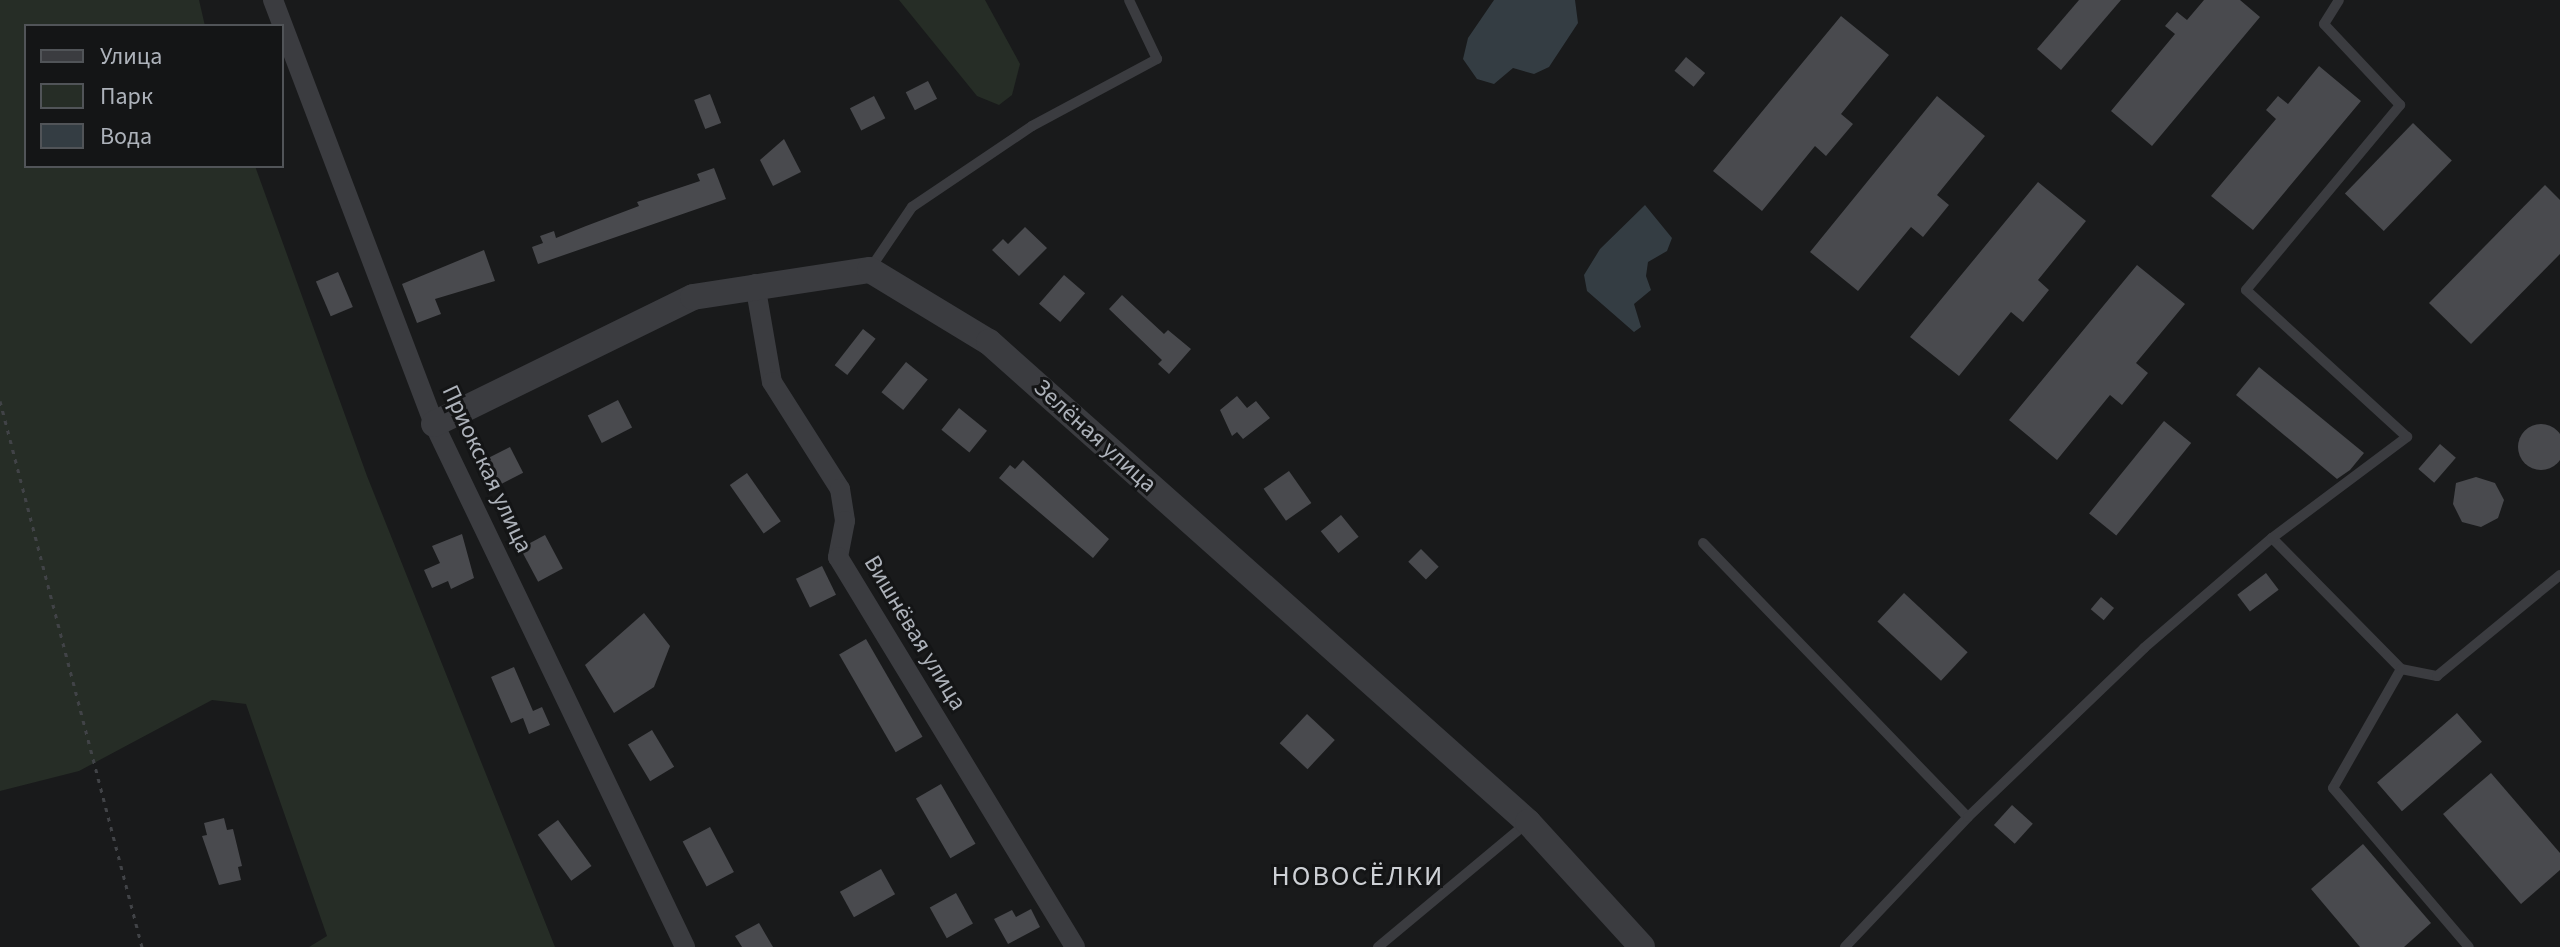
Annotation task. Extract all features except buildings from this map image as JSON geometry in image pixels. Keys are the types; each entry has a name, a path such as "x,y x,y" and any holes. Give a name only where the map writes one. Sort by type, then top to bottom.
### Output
{"street":[{"name":"Приокская улица","path":"273,0 282,24"},
{"name":"Приокская улица","path":"284,29 434,424 685,947"},
{"path":"434,424 693,297 755,284 870,270"},
{"name":"Зелёная улица","path":"870,270 989,342 1528,822 1642,947"},
{"name":"Вишнёвая улица","path":"755,284 772,382 840,489 845,521 838,557 1075,947"}],"lane":[{"path":"870,270 912,207 1032,126 1157,59 1129,0"},
{"path":"1845,947 1968,817 2144,648 2272,538 2407,437 2246,290 2400,105 2324,24 2339,0"},
{"path":"2272,538 2401,669 2437,676 2560,575"},
{"path":"1703,543 1968,817"},
{"path":"2401,669 2333,788 2469,947"},
{"path":"1378,947 1528,822"}],"path":[{"path":"0,401 142,947"}],"green space":[{"path":"0,0 199,0 205,24 24,24 24,168 256,168 367,476 555,947 309,947 327,936 246,704 212,700 79,771 0,791"},
{"path":"899,0 985,0 1020,64 1012,95 999,105 977,96"}],"water":[{"path":"1494,0 1575,0 1578,23 1549,67 1534,74 1513,68 1494,84 1477,79 1463,59 1468,38"},
{"path":"1645,205 1672,238 1667,251 1648,262 1646,276 1651,290 1634,304 1641,327 1634,332 1587,291 1584,275 1600,249"}],"district":[{"name":"НОВОСЁЛКИ","path":"1358,876"}]}
